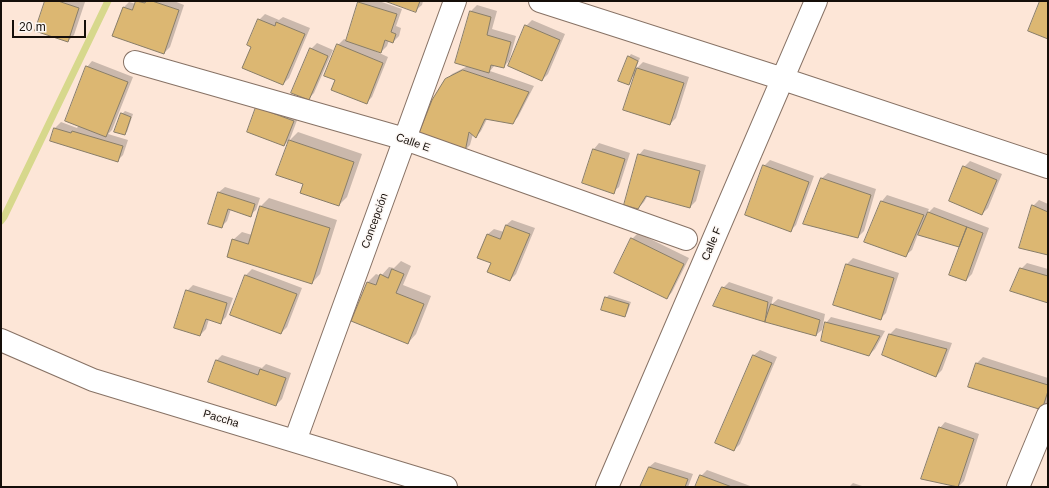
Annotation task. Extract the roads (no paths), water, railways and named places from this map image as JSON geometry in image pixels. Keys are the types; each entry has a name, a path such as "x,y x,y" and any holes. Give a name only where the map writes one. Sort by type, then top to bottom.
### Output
{"street":[{"name":"Concepción","path":"295,441 455,1"},
{"path":"540,1 783,79 1048,167"},
{"name":"Calle F","path":"607,487 816,1"},
{"name":"Calle E","path":"136,62 405,139 686,239"},
{"name":"Paccha","path":"1,340 93,380 446,487"},
{"path":"1018,487 1048,416"}],"waterway":[{"path":"1,221 108,1"}]}
